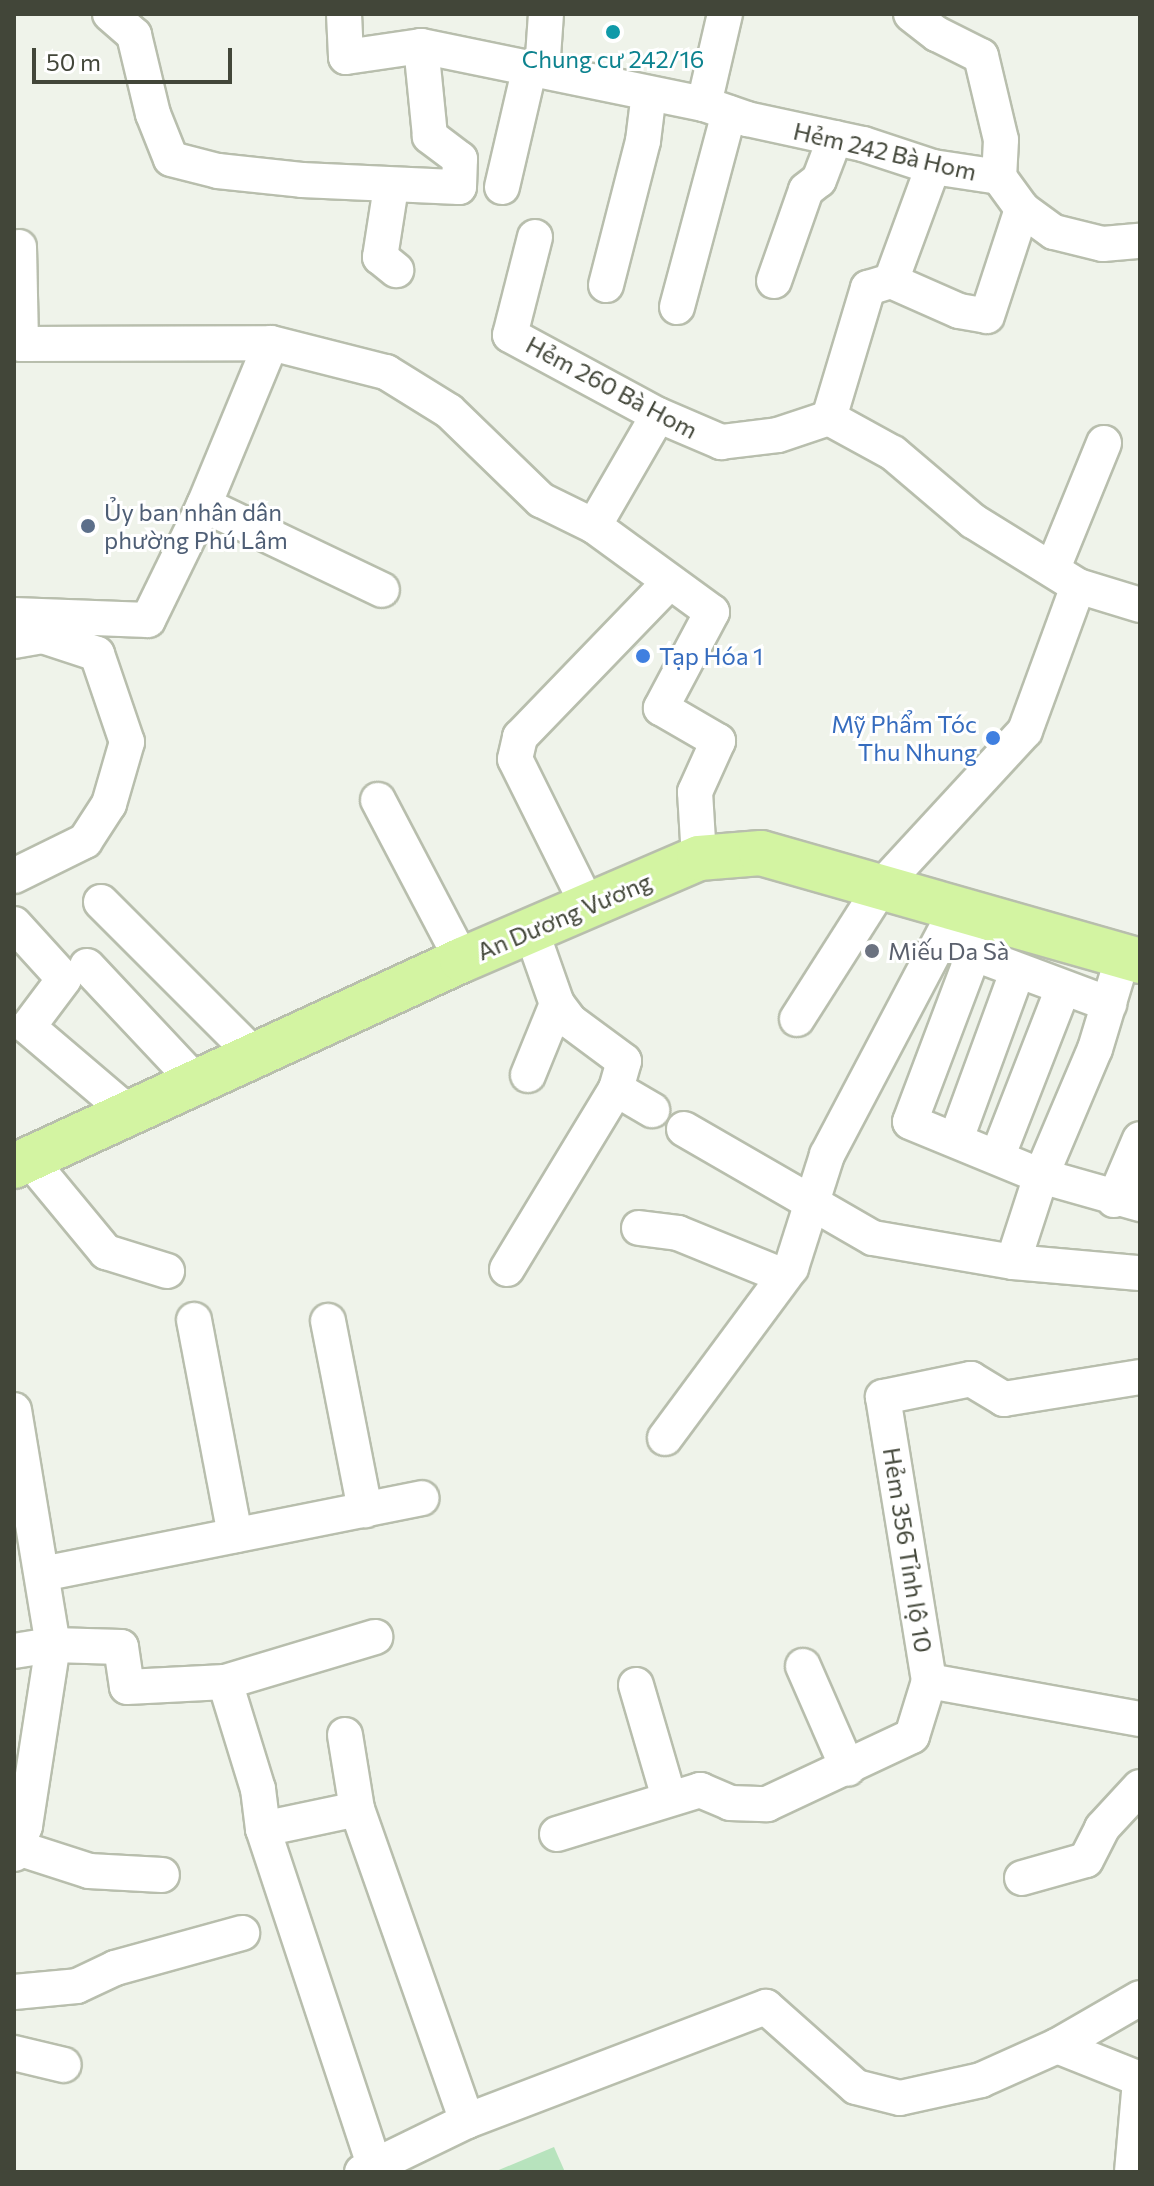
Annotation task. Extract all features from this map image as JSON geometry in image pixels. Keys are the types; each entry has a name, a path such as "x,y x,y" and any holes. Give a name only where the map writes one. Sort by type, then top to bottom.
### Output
{"main road":[{"name":"An Dương Vương","path":"22,1162 462,960 532,933 699,858 761,853 881,887 948,924 1132,958"}],"street":[{"path":"110,14 134,35 153,114 171,159 218,171 391,187 459,187 460,159 430,136 421,46"},
{"name":"Hẻm 242 Bà Hom","path":"344,14 346,57 421,46 717,108 933,167 999,177 1022,209 1054,232 1103,244 1140,241"},
{"path":"502,187 536,69 546,14"},
{"path":"677,307 717,108 725,14"},
{"path":"911,14 937,34 981,56 1001,140 999,177"},
{"path":"606,285 643,141 649,93"},
{"path":"774,281 806,190 819,180 835,138"},
{"path":"891,281 933,167"},
{"path":"391,187 380,257 396,270"},
{"path":"1022,209 987,316 959,311 891,281 868,288 829,418 893,453 973,521 1066,577 1140,605"},
{"name":"Hẻm 260 Bà Hom","path":"535,237 510,335 658,415 721,442 778,435 829,418"},
{"path":"19,247 21,344 271,343 386,372 449,411 541,500 594,526 668,584 712,612 661,708 718,741 695,792 699,858"},
{"path":"14,615 148,620 204,505 271,343"},
{"path":"594,526 658,415"},
{"path":"797,1019 881,887 1025,731 1104,443"},
{"path":"204,505 382,590"},
{"path":"588,906 515,759 520,737 668,584"},
{"path":"14,641 43,636 97,654 127,742 109,804 85,841 14,876"},
{"path":"378,800 462,960"},
{"path":"101,902 253,1054"},
{"path":"14,924 64,979 28,1027 128,1112"},
{"path":"665,1438 784,1276 815,1203 827,1155 948,924 973,955 1109,1004"},
{"path":"507,1269 616,1089 624,1061 570,1021 557,1004 532,933"},
{"path":"973,955 910,1122 998,1155 1041,1176 1127,1202 1140,1139"},
{"path":"1013,1262 1041,1176 1109,1004 1132,958"},
{"path":"87,966 195,1081"},
{"path":"956,1139 1017,972"},
{"path":"998,1155 1063,988"},
{"path":"528,1075 557,1004"},
{"path":"616,1089 652,1110"},
{"path":"684,1129 873,1238 1013,1262 1140,1273"},
{"path":"22,1162 106,1252 167,1271"},
{"path":"639,1228 678,1233 784,1276"},
{"path":"194,1320 235,1535"},
{"path":"328,1321 365,1510"},
{"name":"Hẻm 356 Tỉnh lộ 10","path":"1140,1377 1004,1399 971,1379 883,1397 929,1681 1140,1719"},
{"path":"14,1410 53,1645 16,1851 89,1871 162,1875"},
{"path":"42,1574 421,1498"},
{"path":"14,1651 53,1645 121,1647 127,1687 225,1682 375,1637"},
{"path":"803,1666 848,1769"},
{"path":"557,1834 700,1790 730,1803 767,1804 848,1769 912,1736 929,1681"},
{"path":"225,1682 258,1789 263,1829 369,2169 467,2121 766,2007 856,2087 900,2098 981,2080 1057,2046 1140,1998"},
{"path":"636,1685 669,1798"},
{"path":"345,1735 357,1809 467,2121"},
{"path":"1022,1878 1086,1860 1102,1828 1140,1787"},
{"path":"263,1829 357,1809"},
{"path":"14,1992 77,1986 115,1968 242,1933"},
{"path":"1057,2046 1140,2080 1132,2172"},
{"path":"14,2053 64,2065"}],"green space":[{"path":"554,2147 565,2172 494,2172"}],"place":[{"name":"Chung cư 242/16","path":"613,32"},
{"name":"Ủy ban nhân dân phường Phú Lâm","path":"88,526"},
{"name":"Tạp Hóa 1","path":"643,656"},
{"name":"Mỹ Phẩm Tóc Thu Nhung","path":"993,738"},
{"name":"Miếu Da Sà","path":"872,951"}]}
